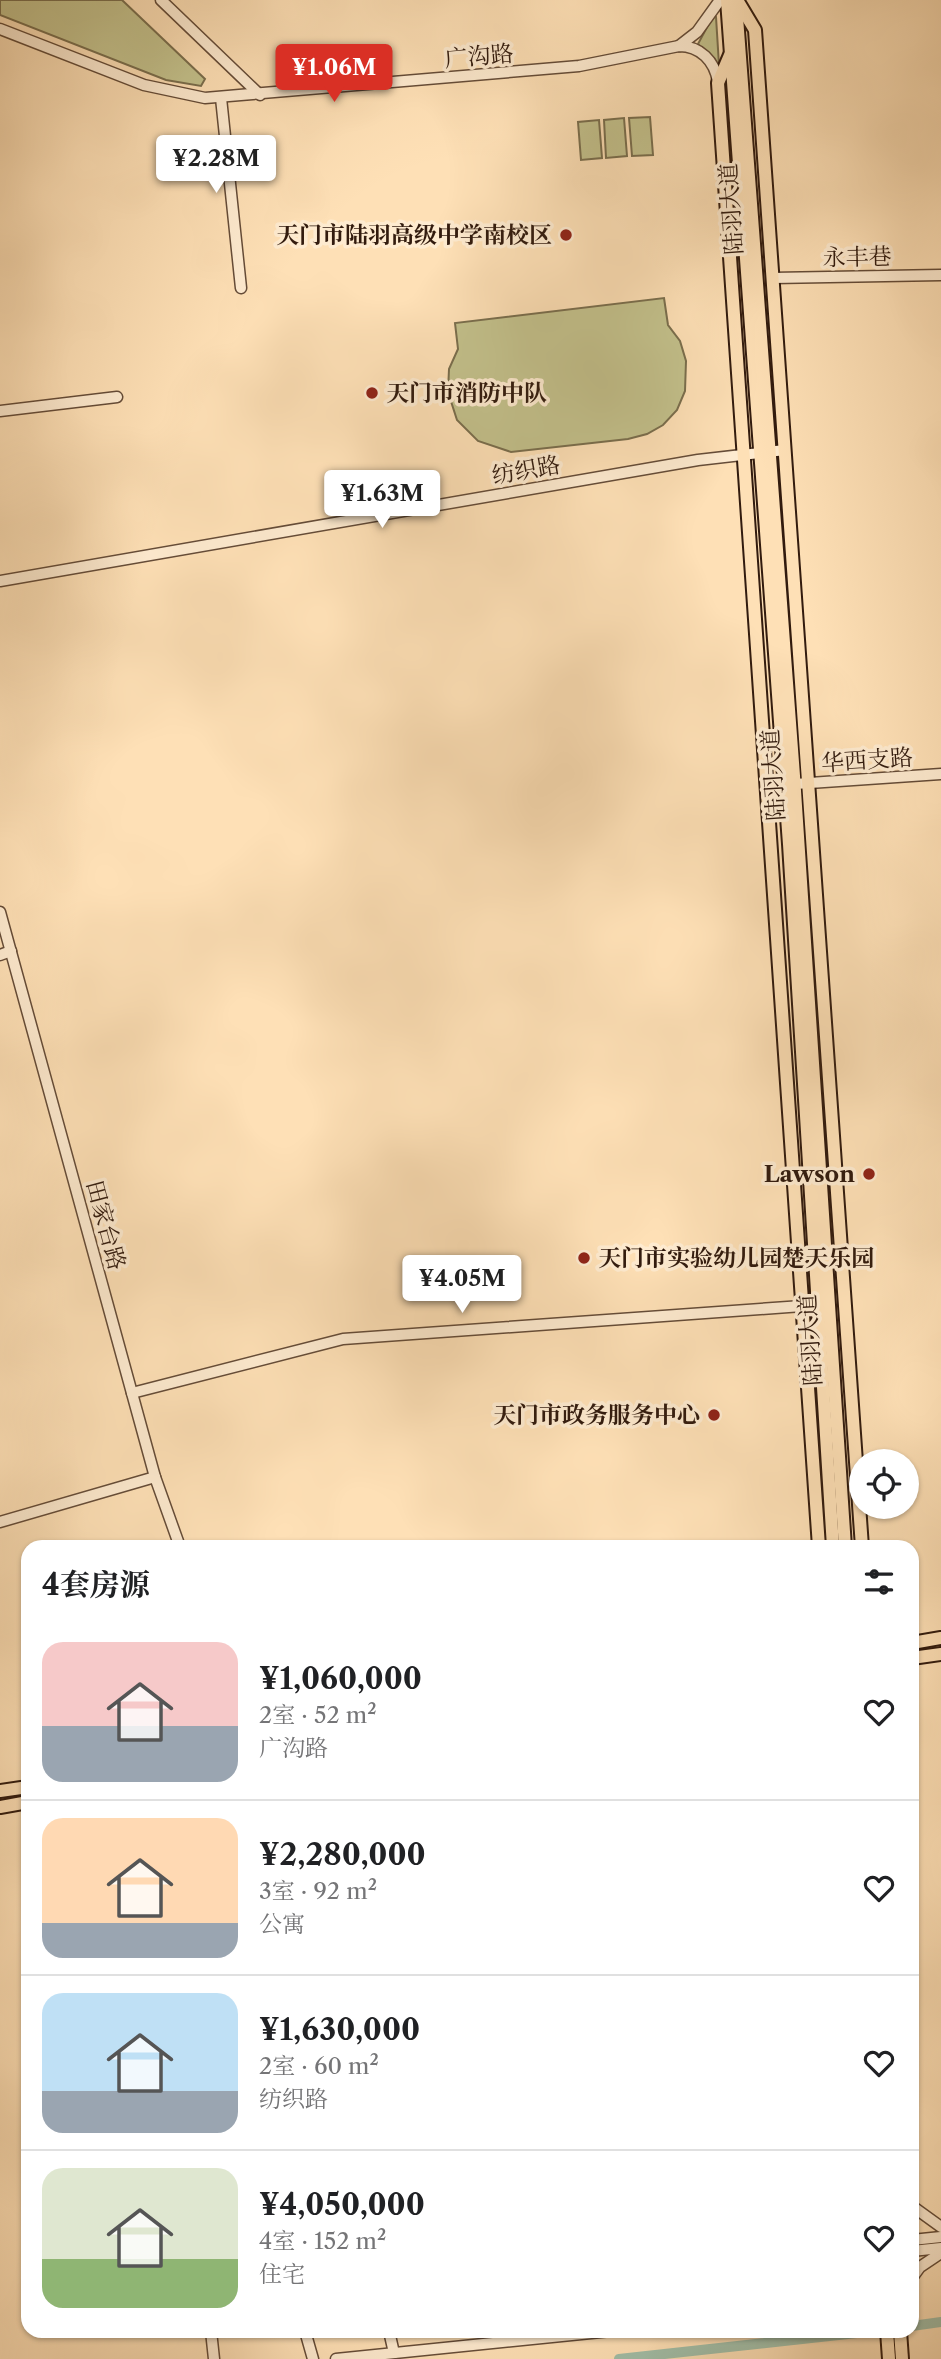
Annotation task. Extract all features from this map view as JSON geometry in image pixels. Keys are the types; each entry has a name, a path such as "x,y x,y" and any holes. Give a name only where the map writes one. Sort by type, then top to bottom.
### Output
{"main road":[{"name":"陆羽大道","path":"734,0 731,52 794,784 845,1540"},
{"name":"陆羽大道","path":"734,0 766,453 833,1540"},
{"path":"734,0 755,30 862,1540"},
{"path":"731,52 718,83 819,1540"},
{"path":"919,1641 941,1639"},
{"path":"919,1658 941,1654"},
{"path":"0,1791 21,1788"},
{"path":"0,1807 21,1803"},
{"path":"888,2338 889,2359"},
{"path":"900,2338 902,2359"}],"street":[{"path":"161,0 260,95"},
{"path":"679,46 697,32 720,0"},
{"name":"广沟路","path":"0,29 151,88 188,96 221,98 579,66 679,46"},
{"path":"679,46 695,48 704,54 715,69 718,83"},
{"path":"221,98 241,288"},
{"name":"永丰巷","path":"773,278 941,275"},
{"path":"0,411 117,397"},
{"name":"纺织路","path":"0,581 698,460 785,450"},
{"name":"华西支路","path":"794,784 941,775"},
{"name":"田家台路","path":"0,912 155,1476 178,1540"},
{"path":"0,954 11,951"},
{"path":"132,1393 343,1339 802,1306"},
{"path":"0,1522 155,1476"},
{"path":"919,2211 941,2227"},
{"path":"919,2239 941,2237"},
{"path":"919,2251 941,2251"},
{"path":"919,2267 941,2251"},
{"path":"212,2338 215,2359"},
{"path":"307,2338 313,2359"},
{"path":"391,2338 394,2353"},
{"path":"496,2338 496,2343"},
{"path":"336,2359 544,2338"}],"shaded area":[{"path":"0,0 122,0 205,79 201,86 166,80 0,15"},
{"path":"713,16 716,17 719,65 698,44"},
{"path":"650,117 653,155 632,156 629,118"},
{"path":"624,118 627,156 606,158 604,120"},
{"path":"599,120 602,158 581,160 578,122"},
{"path":"664,298 668,325 680,341 686,361 685,391 677,410 663,425 647,434 628,439 511,452 478,441 457,420 448,392 449,369 458,349 455,323"}],"waterway":[{"path":"919,2325 941,2322"},
{"path":"619,2359 811,2338"}],"place":[{"name":"天门市陆羽高级中学南校区","path":"566,235"},
{"name":"天门市消防中队","path":"372,393"},
{"name":"Lawson","path":"869,1174"},
{"name":"天门市实验幼儿园楚天乐园","path":"584,1258"},
{"name":"天门市政务服务中心","path":"714,1415"}]}
